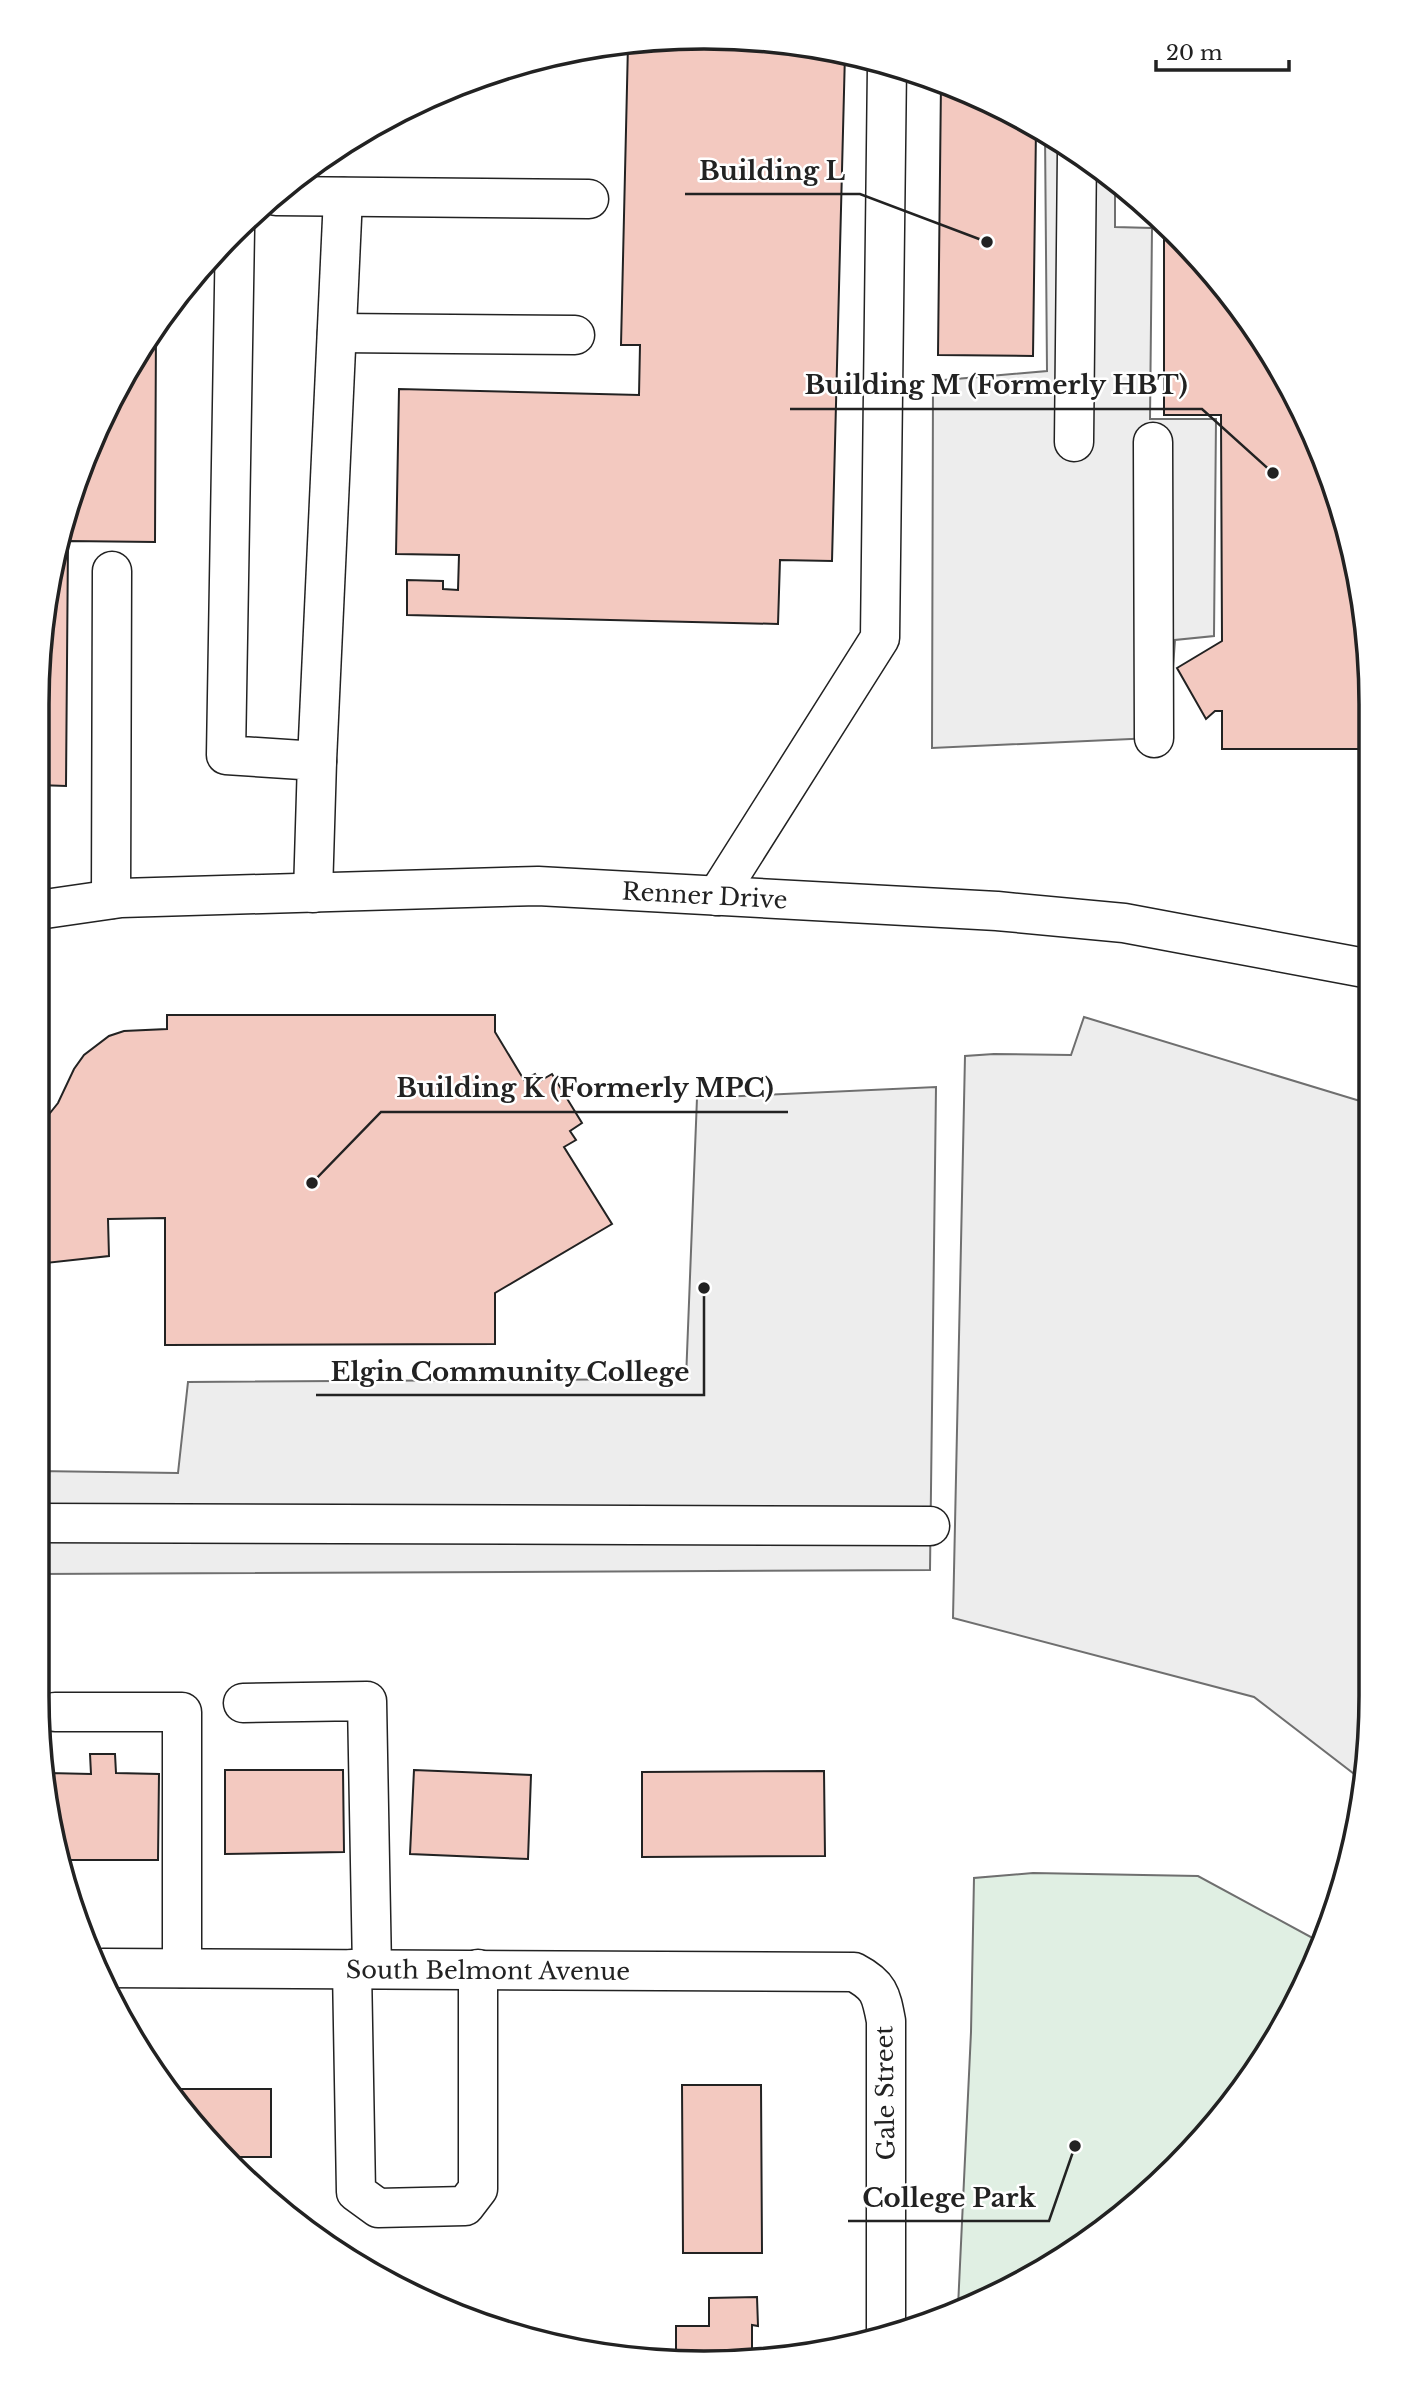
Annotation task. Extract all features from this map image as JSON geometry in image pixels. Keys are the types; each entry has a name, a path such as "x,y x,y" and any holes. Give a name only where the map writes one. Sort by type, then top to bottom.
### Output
{"street":[{"path":"717,896 880,638 887,75"},
{"path":"1074,442 1077,165"},
{"path":"291,196 589,199"},
{"path":"313,893 343,197"},
{"path":"235,248 226,755 317,761"},
{"path":"337,333 575,335"},
{"path":"1153,442 1153,738"},
{"path":"111,899 112,571"},
{"name":"Renner Drive","path":"49,908 111,899 538,886 998,911 1124,923 1359,967"},
{"path":"49,1523 930,1526"},
{"path":"243,1703 367,1701 356,2192 378,2207 465,2206 478,2189 478,1969"},
{"path":"55,1712 182,1712 182,1968"},
{"name":"South Belmont Avenue","path":"109,1968 836,1971 854,1972 872,1981"},
{"name":"Gale Street","path":"872,1981 882,2000 886,2021 886,2325"}],"green space":[{"path":"1033,1873 1198,1876 1312,1938 1291,1986 1249,2060 1224,2095 1167,2159 1103,2216 1068,2241 994,2283 958,2299 971,2032 974,1878"}],"shaded area":[{"path":"1045,145 1115,194 1115,227 1152,228 1150,419 1216,419 1214,636 1175,640 1168,736 932,748 933,381 1047,371"},
{"path":"1084,1017 1359,1101 1359,1696 1354,1774 1254,1697 953,1618 965,1056 1071,1055"},
{"path":"936,1087 930,1570 49,1574 49,1471 178,1473 188,1382 686,1379 697,1098"}],"building":[{"path":"661,50 747,50 845,65 832,561 780,560 778,624 407,615 407,580 443,581 443,589 458,590 459,555 396,554 399,389 639,395 640,345 621,345 628,54"},
{"path":"941,94 1036,139 1033,356 938,355"},
{"path":"1164,238 1224,305 1249,340 1291,414 1309,453 1337,534 1346,576 1358,661 1359,749 1222,749 1222,711 1215,711 1206,719 1177,668 1222,641 1221,415 1164,415"},
{"path":"156,345 155,542 69,541 99,453 137,376"},
{"path":"68,548 66,786 49,785 49,704 55,619"},
{"path":"167,1015 495,1015 495,1032 524,1080 535,1074 540,1081 552,1074 582,1123 570,1131 576,1140 564,1147 612,1224 495,1293 495,1344 165,1345 165,1218 108,1219 109,1256 49,1263 49,1114 84,1055 109,1036 124,1031 167,1029"},
{"path":"90,1754 115,1754 116,1773 159,1774 158,1860 70,1860 54,1773 91,1774"},
{"path":"225,1770 343,1770 344,1852 225,1854"},
{"path":"414,1770 531,1775 528,1859 410,1854"},
{"path":"824,1771 825,1856 642,1857 642,1772"},
{"path":"682,2085 761,2085 762,2253 683,2253"},
{"path":"180,2089 271,2089 271,2157 239,2157"},
{"path":"757,2297 758,2326 752,2325 752,2349 676,2350 676,2326 709,2326 709,2298"}],"place":[{"name":"Building L","path":"987,242"},
{"name":"Building M (Formerly HBT)","path":"1273,473"},
{"name":"Building K (Formerly MPC)","path":"312,1183"},
{"name":"Elgin Community College","path":"704,1288"},
{"name":"College Park","path":"1075,2146"}]}
